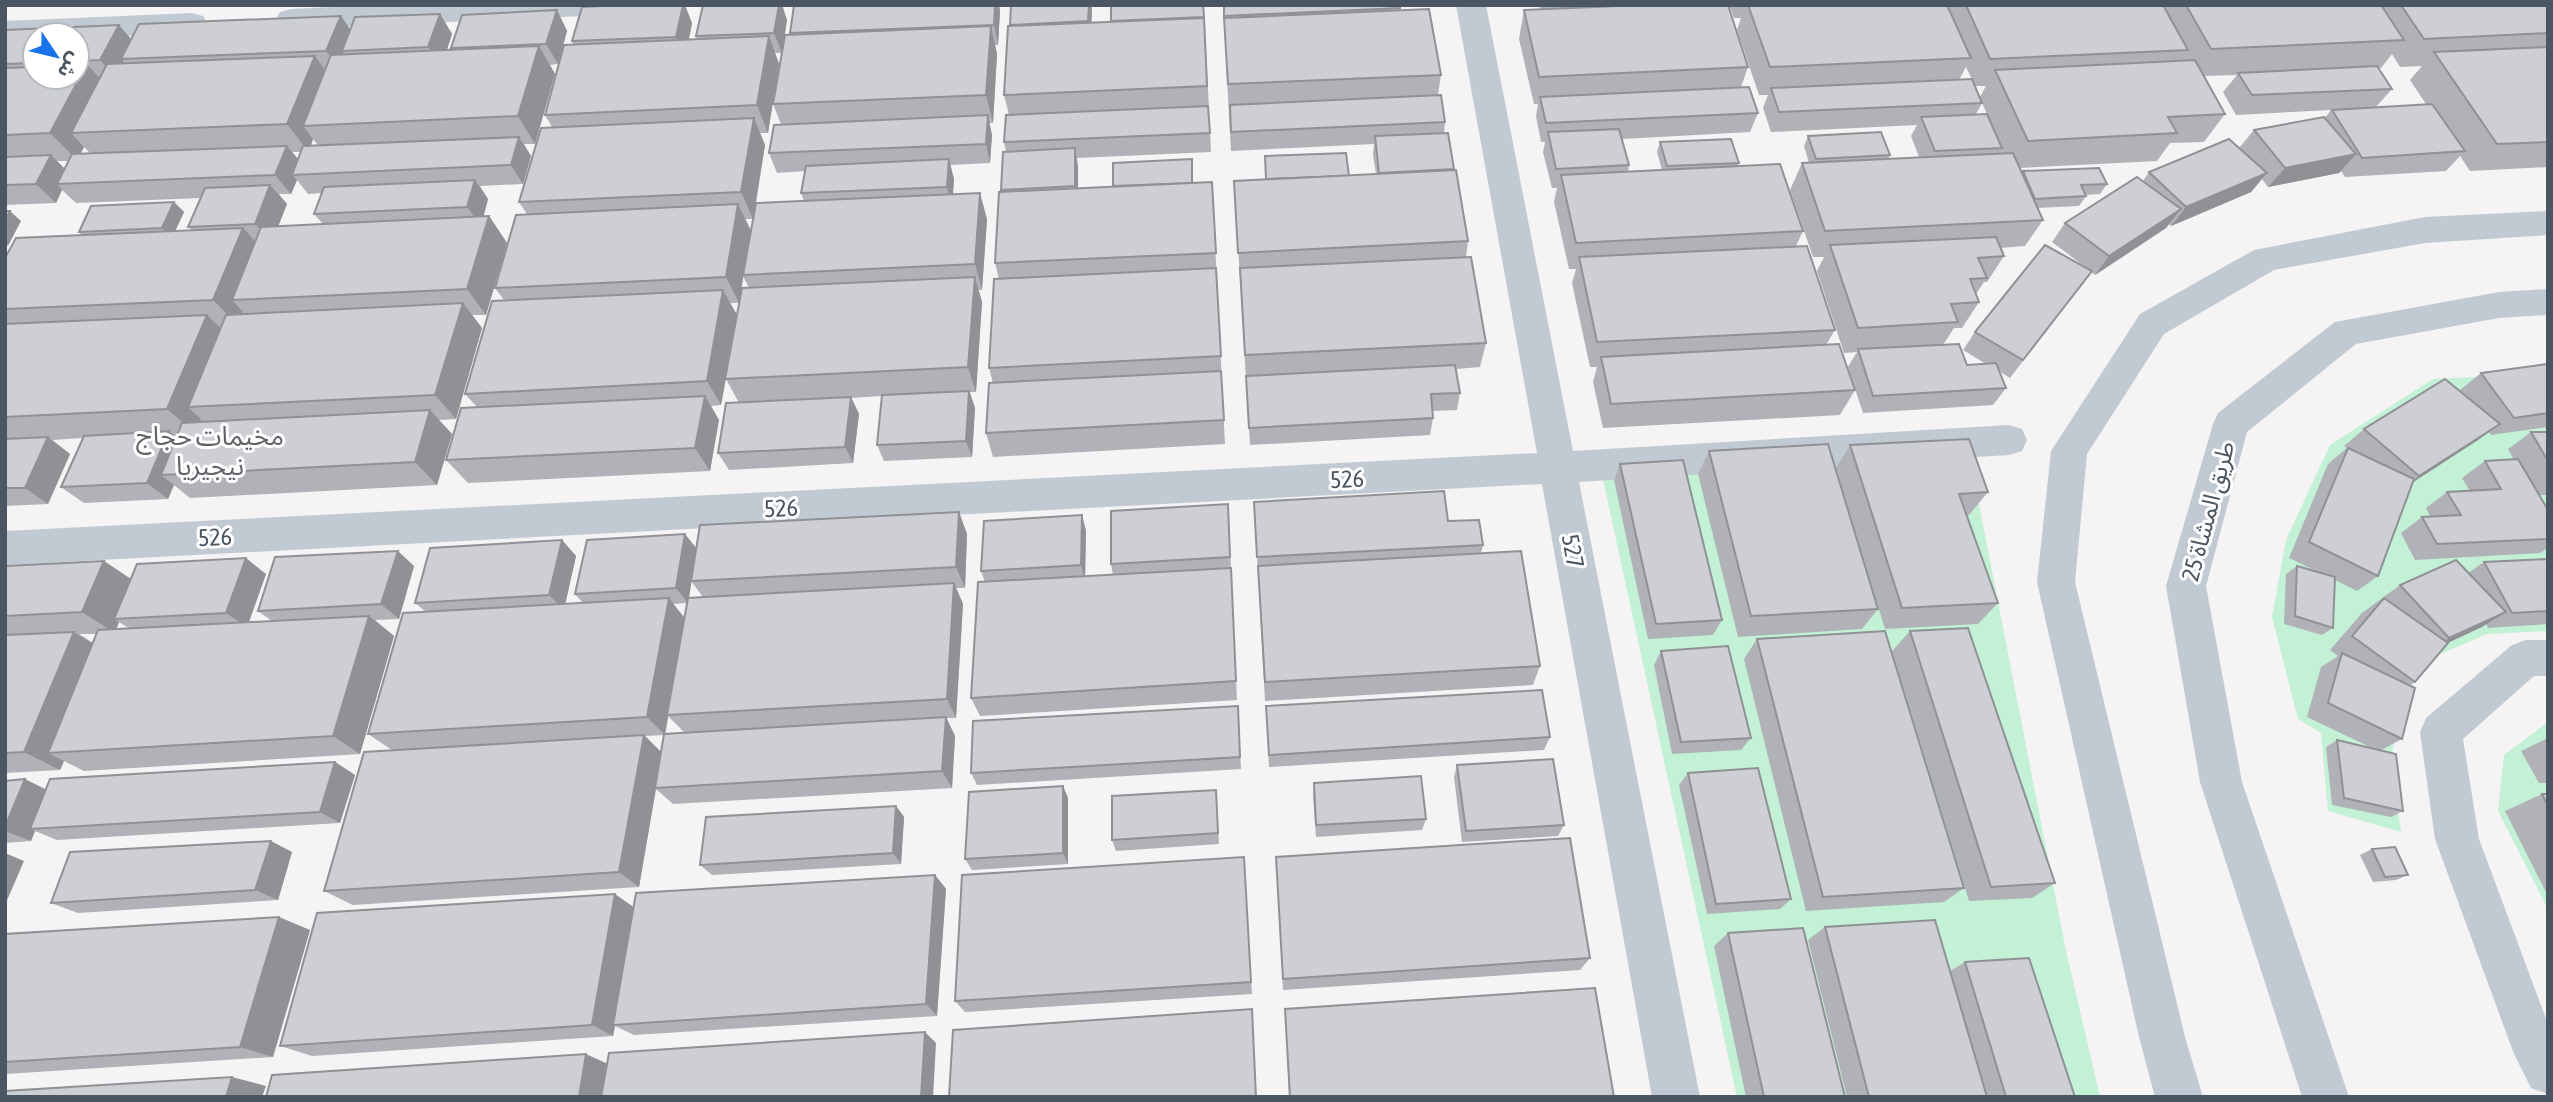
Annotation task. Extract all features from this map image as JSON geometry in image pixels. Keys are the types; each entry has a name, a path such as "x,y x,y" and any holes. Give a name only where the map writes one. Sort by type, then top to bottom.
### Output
{"street":[{"path":"257,20 606,5"},
{"name":"527","path":"1471,5 1676,1097"},
{"path":"5,31 215,22"},
{"path":"2179,1097 2162,1037 2056,582 2069,452 2152,324 2266,260 2425,230 2548,223"},
{"name":"طريق المشاة 25","path":"2326,1097 2221,782 2186,586 2231,424 2347,332 2499,305 2548,302"},
{"name":"526","path":"5,548 1557,468 2009,440"},
{"path":"2548,658 2526,658 2441,732 2457,839 2530,1038 2548,1071"}],"green space":[{"path":"2548,374 2548,631 2487,634 2431,658 2400,704 2391,762 2401,832 2328,811 2321,733 2298,719 2272,617 2286,540 2330,445 2433,379"},
{"path":"1970,458 2066,951 2100,1097 1737,1097 1602,475"},
{"path":"2548,722 2548,909 2498,811 2504,755"}],"building":[{"path":"683,5 676,37 572,41 582,7"},
{"path":"703,5 779,5 774,33 696,36"},
{"path":"794,5 995,5 994,25 790,33"},
{"path":"1011,5 1089,5 1088,21 1010,25"},
{"path":"1111,5 1203,5 1204,17 1111,21"},
{"path":"1224,5 1400,5 1400,8 1224,16"},
{"path":"1642,5 1728,5 1748,67 1539,77 1524,10"},
{"path":"1748,5 1947,5 1971,58 1770,67"},
{"path":"1966,5 2163,5 2188,50 1990,59"},
{"path":"2186,5 2381,5 2404,40 2211,49"},
{"path":"2401,5 2548,5 2548,33 2424,39"},
{"path":"1429,9 1441,75 1228,84 1224,18"},
{"path":"557,10 546,44 451,48 462,15"},
{"path":"440,14 428,47 342,51 355,17"},
{"path":"341,16 326,51 121,59 139,24"},
{"path":"1204,18 1207,86 1004,95 1008,26"},
{"path":"119,25 100,60 91,60 91,26"},
{"path":"991,26 986,95 773,104 785,35"},
{"path":"21,29 21,63 5,64 5,30"},
{"path":"769,36 757,105 545,115 564,45"},
{"path":"539,46 518,116 303,126 331,55"},
{"path":"2548,47 2548,142 2497,144 2434,52"},
{"path":"315,56 287,124 71,133 107,64"},
{"path":"2195,60 2225,114 2168,117 2177,133 2028,141 1995,70"},
{"path":"2377,66 2392,89 2252,95 2238,73"},
{"path":"21,67 21,91 73,91 50,133 5,135 5,68"},
{"path":"1972,79 1982,103 1779,112 1771,88"},
{"path":"1749,87 1758,113 1546,123 1540,97"},
{"path":"1441,95 1445,122 1231,132 1230,105"},
{"path":"2432,104 2465,151 2362,158 2332,110"},
{"path":"1208,106 1210,133 1004,142 1006,115"},
{"path":"1987,114 2002,148 1935,151 1921,117"},
{"path":"988,115 986,144 769,153 774,125"},
{"path":"2324,117 2356,154 2285,168 2254,130"},
{"path":"754,118 741,192 519,202 541,128"},
{"path":"1619,129 1629,165 1556,169 1548,132"},
{"path":"1881,132 1890,155 1816,159 1808,136"},
{"path":"1448,133 1454,169 1379,173 1375,136"},
{"path":"519,137 511,165 292,175 303,146"},
{"path":"1731,139 1739,163 1667,166 1660,142"},
{"path":"2229,139 2267,173 2186,207 2149,172"},
{"path":"287,146 275,175 57,184 72,154"},
{"path":"1075,148 1075,186 1001,190 1003,152"},
{"path":"1346,153 1349,176 1266,179 1265,156"},
{"path":"2013,153 2043,220 1825,231 1802,163"},
{"path":"51,155 36,184 5,185 5,157"},
{"path":"949,159 947,187 801,193 806,166"},
{"path":"1192,159 1192,183 1113,186 1113,163"},
{"path":"1780,164 1803,231 1576,243 1561,175"},
{"path":"2099,168 2107,184 2081,185 2086,196 2035,199 2023,171"},
{"path":"1456,170 1468,241 1238,253 1234,181"},
{"path":"2137,177 2181,209 2109,256 2065,223"},
{"path":"475,180 467,207 314,214 324,187"},
{"path":"1212,182 1216,253 995,263 999,192"},
{"path":"270,185 255,224 188,227 205,188"},
{"path":"980,193 975,264 743,275 756,203"},
{"path":"174,202 162,228 79,232 91,206"},
{"path":"738,204 726,277 495,288 516,215"},
{"path":"489,216 467,289 232,300 261,227"},
{"path":"243,228 213,300 5,309 5,258 16,238"},
{"path":"1996,237 2004,256 1978,258 1987,278 1970,279 1979,302 1951,304 1958,322 1858,328 1830,245"},
{"path":"2045,245 2092,271 2023,360 1975,332"},
{"path":"1807,246 1835,330 1597,342 1579,257"},
{"path":"1471,257 1486,343 1245,355 1240,268"},
{"path":"1216,268 1221,356 989,368 994,279"},
{"path":"975,277 968,367 725,379 742,288"},
{"path":"723,290 707,381 465,394 492,301"},
{"path":"463,303 435,395 188,407 226,315"},
{"path":"207,315 167,409 5,417 5,324"},
{"path":"1839,344 1855,390 1611,404 1601,357"},
{"path":"1959,344 1967,365 1996,363 2006,388 1873,396 1858,349"},
{"path":"2548,364 2548,413 2514,418 2481,373"},
{"path":"1455,365 1460,393 1431,394 1433,418 1249,428 1246,376"},
{"path":"1221,371 1224,420 986,433 989,383"},
{"path":"2445,379 2500,424 2419,476 2364,429"},
{"path":"969,391 966,441 877,445 882,395"},
{"path":"705,396 695,448 446,460 461,408"},
{"path":"851,397 845,447 718,453 726,403"},
{"path":"430,410 415,462 161,475 182,423"},
{"path":"169,431 147,483 61,487 84,436"},
{"path":"2531,432 2548,432 2548,461"},
{"path":"48,437 25,488 5,488 5,439"},
{"path":"1969,439 1988,492 1959,494 1998,603 1902,608 1850,445"},
{"path":"1828,444 1878,609 1751,616 1709,451"},
{"path":"2348,448 2414,479 2378,576 2309,542"},
{"path":"2518,459 2548,510 2548,539 2437,544 2422,517 2461,515 2447,492 2501,489 2485,461"},
{"path":"1683,460 1722,620 1656,624 1620,464"},
{"path":"1444,491 1448,521 1479,520 1483,545 1257,557 1254,502"},
{"path":"1228,504 1230,557 1111,564 1111,511"},
{"path":"959,512 956,567 691,581 700,525"},
{"path":"1082,515 1081,565 981,571 984,521"},
{"path":"685,534 676,588 575,594 587,540"},
{"path":"562,540 549,595 415,603 430,548"},
{"path":"398,551 381,604 258,611 275,557"},
{"path":"1521,551 1540,666 1265,682 1258,566"},
{"path":"246,558 226,613 114,619 137,564"},
{"path":"2548,559 2548,611 2512,613 2484,562"},
{"path":"2456,560 2506,612 2449,638 2400,585"},
{"path":"104,561 82,612 5,616 5,566"},
{"path":"2297,566 2335,577 2333,628 2295,616"},
{"path":"1231,568 1236,681 971,698 978,582"},
{"path":"954,583 947,699 667,715 688,598"},
{"path":"669,598 647,717 368,734 403,613"},
{"path":"2384,598 2448,643 2415,682 2352,636"},
{"path":"369,616 333,736 48,753 98,630"},
{"path":"1968,628 2055,883 1991,887 1910,631"},
{"path":"1885,631 1964,888 1823,897 1757,639"},
{"path":"74,632 24,752 5,753 5,635"},
{"path":"1728,646 1751,738 1681,742 1661,651"},
{"path":"2342,653 2415,688 2402,739 2328,703"},
{"path":"1542,690 1550,737 1269,755 1266,706"},
{"path":"1238,706 1240,757 971,773 973,721"},
{"path":"946,717 942,771 655,788 664,734"},
{"path":"644,735 619,872 324,891 364,752"},
{"path":"2337,740 2396,754 2403,811 2344,798"},
{"path":"1553,759 1564,825 1466,831 1457,765"},
{"path":"335,762 320,812 30,829 50,779"},
{"path":"1758,768 1791,899 1716,904 1688,773"},
{"path":"1421,776 1426,819 1316,825 1314,783"},
{"path":"25,779 5,827 5,781"},
{"path":"1063,786 1063,853 965,859 969,792"},
{"path":"1216,790 1218,833 1112,840 1112,796"},
{"path":"2542,794 2548,794 2548,806"},
{"path":"896,806 893,853 700,865 706,817"},
{"path":"1570,838 1590,958 1283,979 1276,857"},
{"path":"271,841 255,890 51,903 70,852"},
{"path":"2395,847 2408,875 2385,877 2372,849"},
{"path":"1244,857 1251,982 955,1001 962,875"},
{"path":"935,875 926,1004 613,1025 636,893"},
{"path":"615,894 592,1025 280,1046 317,913"},
{"path":"279,917 240,1047 5,1062 5,934"},
{"path":"1935,920 1987,1097 1869,1097 1825,927"},
{"path":"1803,928 1845,1097 1764,1097 1728,933"},
{"path":"2029,958 2075,1097 2006,1097 1965,962"},
{"path":"1595,988 1614,1097 1290,1097 1285,1009"},
{"path":"1252,1009 1256,1097 949,1097 953,1030"},
{"path":"925,1032 921,1097 601,1097 609,1053"},
{"path":"586,1054 579,1097 266,1097 272,1075"},
{"path":"232,1077 226,1097 5,1097 5,1091"}],"district":[{"name":"مخيمات حجاج نيجيريا","path":"210,450"}]}
